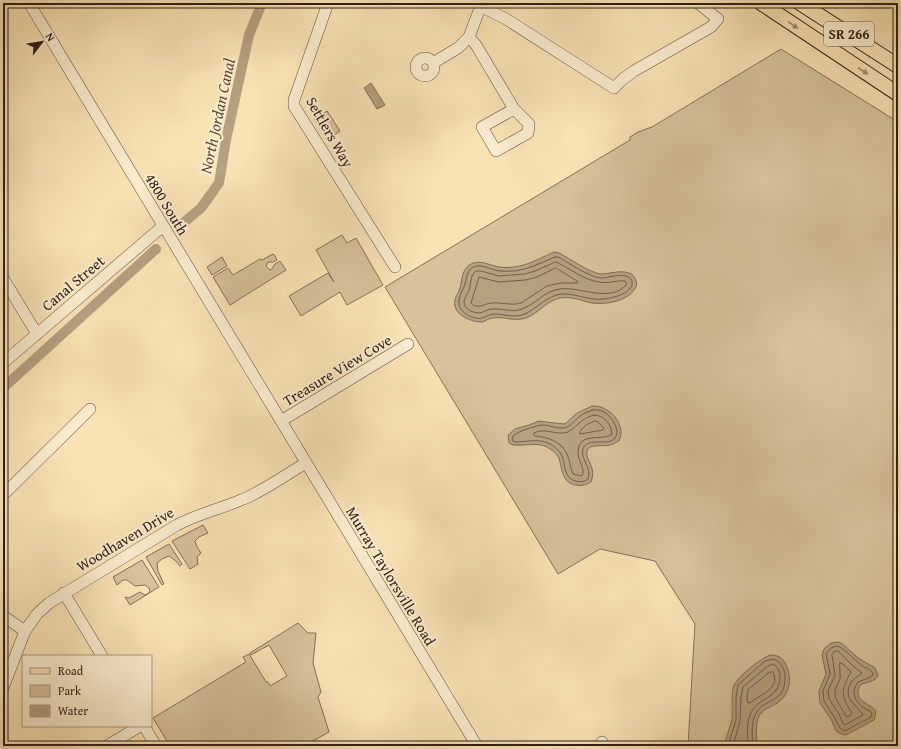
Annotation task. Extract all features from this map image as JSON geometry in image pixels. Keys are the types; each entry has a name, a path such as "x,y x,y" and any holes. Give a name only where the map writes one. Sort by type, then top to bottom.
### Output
{"main road":[{"name":"SR 266","path":"761,3 898,94"},
{"name":"SR 266","path":"800,3 898,66"}],"street":[{"name":"4800 South","path":"29,3 280,421"},
{"name":"Settlers Way","path":"328,3 294,100 294,106 395,267"},
{"path":"433,63 458,48 469,37 482,5 513,23 614,88 634,71 703,33 711,27 718,19 698,3"},
{"path":"469,37 476,45 514,109"},
{"name":"Canal Street","path":"3,363 163,226"},
{"path":"3,278 37,334"},
{"name":"Treasure View Cove","path":"280,421 408,344"},
{"path":"3,495 90,409"},
{"name":"Murray Taylorsville Road","path":"280,421 477,746"},
{"name":"Woodhaven Drive","path":"3,688 25,631 42,608 64,593 186,520 243,500 306,463"},
{"path":"64,593 101,655"},
{"path":"3,616 25,631"},
{"path":"107,746 138,727"},
{"path":"145,727 156,746"}],"green space":[{"path":"781,49 898,122 898,746 688,746 695,624 655,561 600,549 558,574 385,287 630,140 630,137 638,132 652,127"},
{"path":"327,111 340,131 327,140 314,119"},
{"path":"342,235 347,243 356,238 383,285 347,305 340,292 301,316 289,296 328,273 334,282 316,250"},
{"path":"273,254 277,260 268,262 266,266 270,270 280,261 286,270 230,305 213,277 228,268 233,275 260,259 262,260"},
{"path":"222,257 227,266 212,275 207,267"},
{"path":"203,525 208,533 199,537 195,541 201,553 197,557 198,564 190,569 172,541"},
{"path":"169,544 182,564 180,566 169,556 157,563 158,571 164,584 162,585 146,557"},
{"path":"142,560 159,587 148,594 150,591 149,588 145,585 135,586 127,580 123,580 117,585 113,577"},
{"path":"140,592 145,595 147,594 130,605 125,597 129,598"},
{"path":"298,623 308,633 316,633 313,663 321,692 318,697 329,732 304,746 170,746 153,718 246,662 243,657 249,654 270,686 287,676 269,645 251,655 250,653"}],"water":[{"path":"371,83 385,105 377,109 364,88"},
{"path":"554,252 559,253 596,273 624,272 632,274 635,278 636,288 626,297 609,303 592,303 572,298 560,298 550,302 534,314 521,319 490,318 482,322 477,322 467,319 456,309 455,299 459,292 463,275 468,266 479,262 507,268 521,266"},
{"path":"592,406 605,409 615,417 621,428 621,435 619,441 612,445 594,446 588,449 587,454 593,472 591,482 587,484 571,484 563,475 558,456 547,447 535,444 513,445 509,443 508,435 515,429 539,421 565,424 577,413"},
{"path":"839,642 858,658 875,668 878,676 873,681 860,685 858,691 858,695 862,701 876,711 874,720 846,735 836,731 831,719 820,703 819,691 826,674 822,655 824,649 831,643"},
{"path":"770,655 781,658 784,661 789,673 788,688 784,697 762,712 758,718 756,732 757,746 724,746 732,719 732,692 735,684 748,669"}],"waterway":[{"name":"North Jordan Canal","path":"182,224 201,208 219,183 226,140 249,35 262,3"},
{"name":"North Jordan Canal","path":"3,388 156,249"}]}
